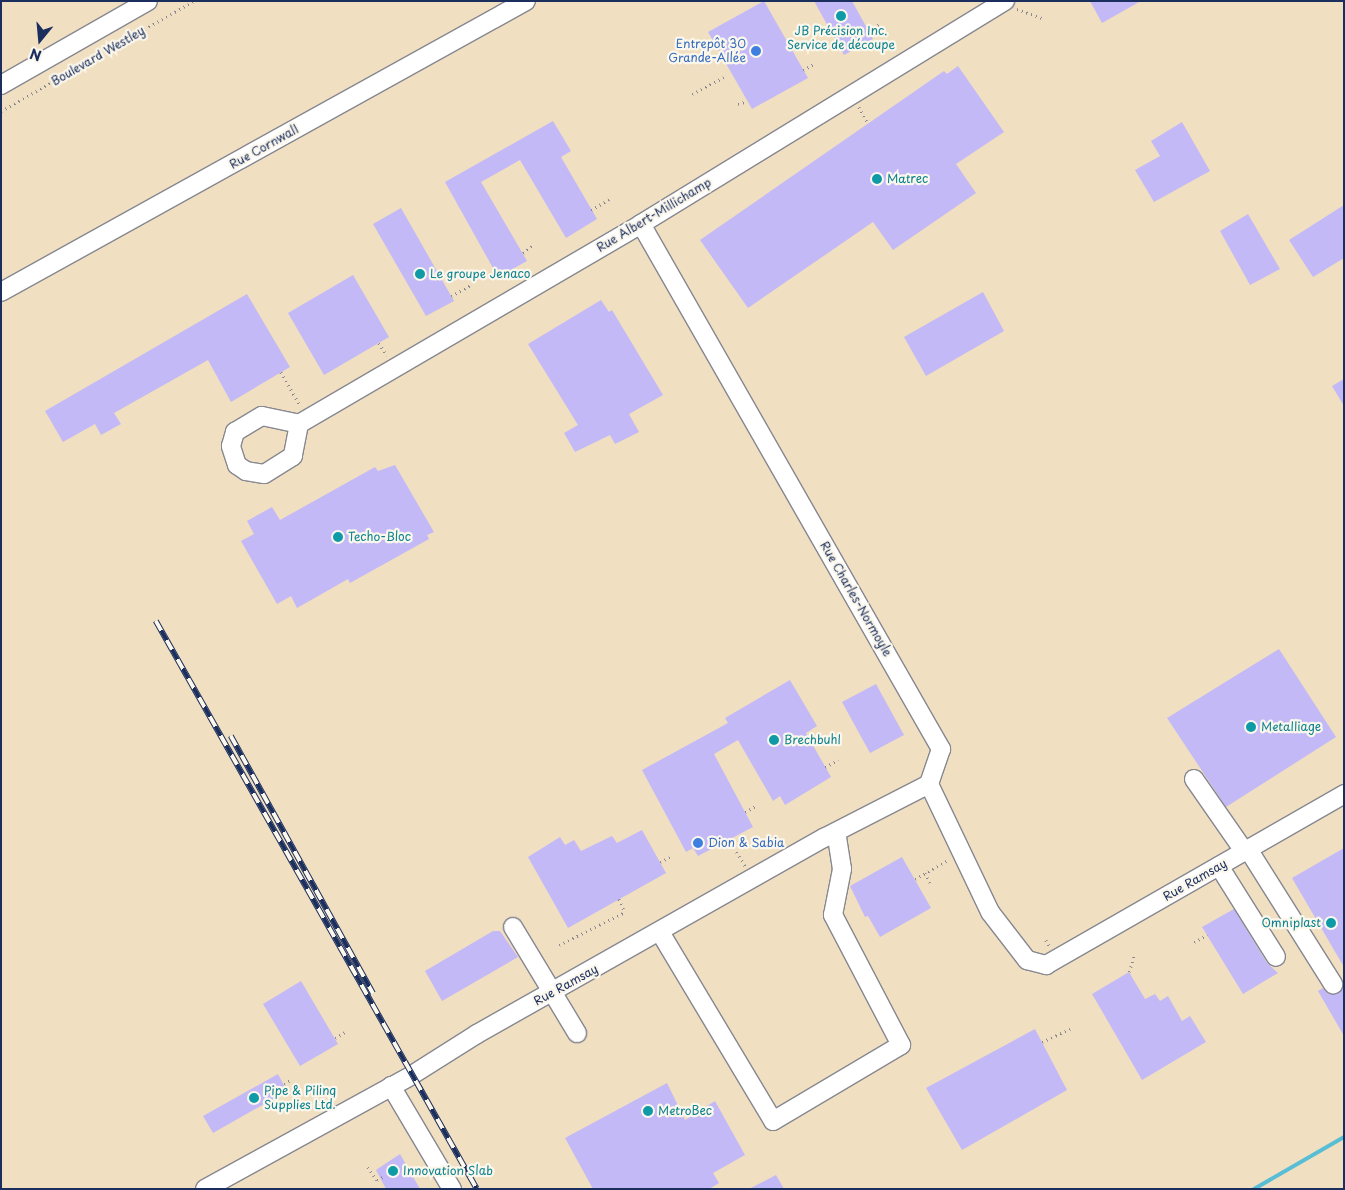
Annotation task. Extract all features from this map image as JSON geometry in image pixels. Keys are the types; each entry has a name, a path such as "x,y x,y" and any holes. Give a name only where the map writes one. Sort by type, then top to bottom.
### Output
{"street":[{"name":"Boulevard Westley","path":"1,85 148,1"},
{"name":"Rue Cornwall","path":"1,292 526,1"},
{"name":"Rue Albert-Millichamp","path":"304,421 641,224 1004,2"},
{"name":"Rue Charles-Normoyle","path":"641,224 941,749 929,784"},
{"path":"1194,779 1246,850 1333,984"},
{"name":"Rue Ramsay","path":"205,1189 391,1086 836,832 929,784"},
{"path":"929,784 961,852"},
{"name":"Rue Ramsay","path":"961,852 990,912 1027,960 1046,965 1344,794"},
{"path":"660,932 773,1121 901,1044 833,915 842,870 836,832"},
{"path":"1219,866 1276,957"},
{"path":"513,927 554,992 577,1033"},
{"path":"391,1086 452,1189"}],"path":[{"name":"Boulevard Westley","path":"1,111 194,1"},
{"path":"1004,2 1044,19"},
{"path":"869,30 881,23"},
{"path":"803,70 814,64"},
{"path":"692,94 724,77"},
{"path":"738,104 748,101"},
{"path":"591,210 609,199"},
{"path":"523,253 532,246"},
{"path":"451,296 471,285"},
{"path":"281,372 304,421"},
{"path":"826,767 838,760"},
{"path":"745,812 756,806"},
{"path":"729,839 754,879"},
{"path":"915,880 961,852"},
{"path":"660,862 670,857"},
{"path":"925,874 930,883"},
{"path":"560,945 625,912 619,899"},
{"path":"1194,942 1207,935"},
{"path":"1129,972 1134,956"},
{"path":"1042,1042 1070,1028"},
{"path":"335,1038 345,1032"},
{"path":"284,1084 292,1079"},
{"path":"368,1167 377,1180 382,1177"}],"building":[{"name":"Entrepôt 30 Grande-Allée","path":"764,1 808,78 752,109 708,32"},
{"name":"JB Précision Inc. Service de découpe","path":"814,1 852,1 873,39 844,55"},
{"path":"1090,1 1141,1 1102,23"},
{"name":"Matrec","path":"958,66 1004,132 956,164 976,193 893,250 873,222 748,308 700,240 944,71 947,74"},
{"path":"553,121 571,151 561,157 597,219 566,238 520,160 481,182 527,261 498,277 445,182"},
{"path":"1182,122 1210,171 1154,202 1135,170 1160,156 1151,141"},
{"path":"1344,205 1344,258 1313,277 1289,240"},
{"name":"Le groupe Jenaco","path":"401,208 454,301 426,316 373,224"},
{"path":"1248,214 1280,269 1250,285 1220,231"},
{"path":"353,275 389,337 324,375 288,313"},
{"path":"983,292 1004,331 926,376 904,337"},
{"path":"247,294 290,367 231,402 208,360 114,413 121,424 101,435 95,424 63,442 45,411"},
{"path":"601,300 609,312 612,310 663,395 629,414 639,432 615,444 610,435 575,452 564,433 578,425 528,344"},
{"path":"1344,379 1344,406 1332,386"},
{"name":"Techo-Bloc","path":"395,465 434,532 427,535 429,539 350,583 348,579 297,608 291,596 277,604 241,541 254,534 247,521 272,507 280,520 375,467 378,471"},
{"name":"Metalliage","path":"1279,649 1336,737 1226,807 1167,718"},
{"path":"790,680 817,726 806,733 831,777 785,805 780,796 773,801 738,740 714,754 753,827 698,856 693,848 686,852 642,770 728,723 725,718"},
{"path":"876,684 904,735 870,753 842,702"},
{"path":"642,830 666,873 568,928 528,857 560,837 565,845 574,840 581,851 612,836 617,843"},
{"name":"Omniplast","path":"1344,848 1344,967 1292,878"},
{"path":"902,857 931,908 880,937 868,916 865,917 850,886"},
{"path":"1234,909 1267,963 1278,973 1243,994 1202,927"},
{"path":"493,931 500,931 518,957 442,1001 425,971"},
{"path":"1129,972 1145,999 1155,994 1160,1001 1168,996 1182,1021 1190,1016 1206,1042 1142,1080 1092,994"},
{"path":"1344,978 1344,1036 1318,991 1323,988 1328,994 1338,993"},
{"path":"301,981 338,1044 300,1066 263,1004"},
{"path":"1035,1029 1067,1090 962,1150 926,1088"},
{"name":"Pipe & Piling Supplies Ltd.","path":"278,1074 287,1091 213,1133 203,1116"},
{"name":"MetroBec","path":"667,1083 685,1120 715,1101 745,1155 713,1173 719,1183 709,1189 593,1189 565,1138"},
{"name":"Innovation Slab","path":"400,1154 420,1189 386,1189 376,1170"},
{"path":"776,1175 784,1189 749,1189"}],"waterway":[{"path":"1254,1189 1344,1137"}],"railway":[{"path":"156,621 477,1189"},
{"path":"231,736 373,993"}],"place":[{"name":"JB Précision Inc. Service de découpe","path":"841,16"},
{"name":"Entrepôt 30 Grande-Allée","path":"756,51"},
{"name":"Matrec","path":"877,179"},
{"name":"Le groupe Jenaco","path":"420,274"},
{"name":"Techo-Bloc","path":"338,537"},
{"name":"Metalliage","path":"1251,727"},
{"name":"Brechbuhl","path":"774,740"},
{"name":"Dion & Sabia","path":"698,843"},
{"name":"Omniplast","path":"1331,923"},
{"name":"Pipe & Piling Supplies Ltd.","path":"254,1098"},
{"name":"MetroBec","path":"648,1111"},
{"name":"Innovation Slab","path":"393,1171"}]}
